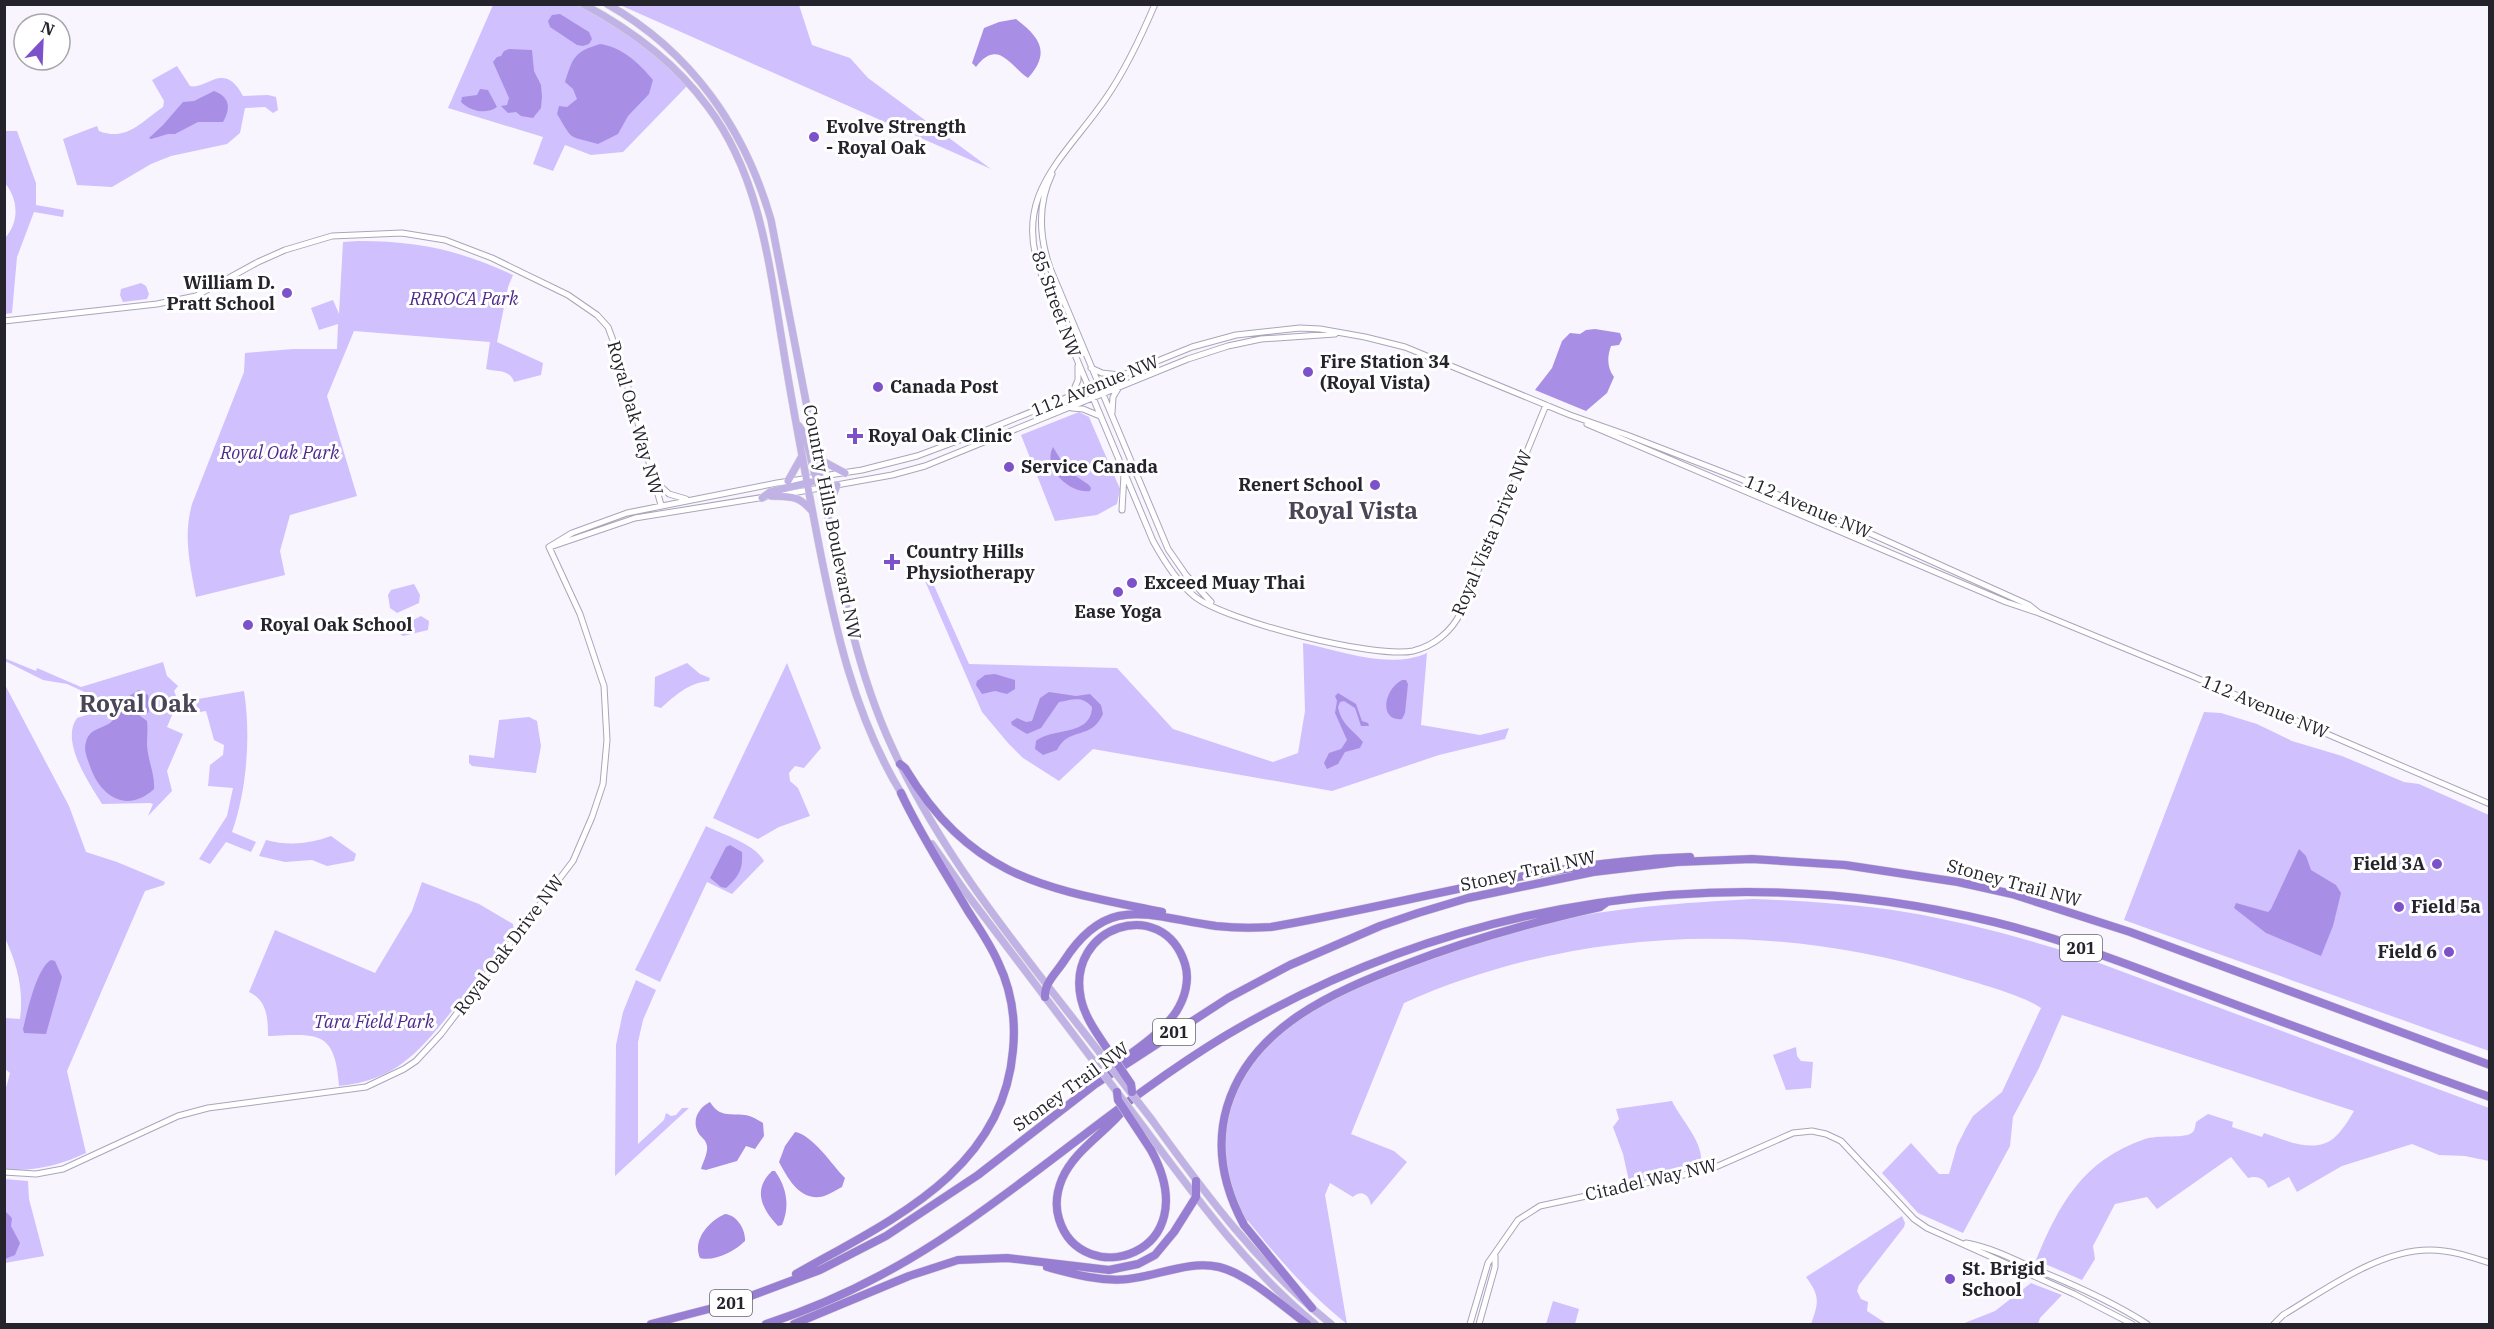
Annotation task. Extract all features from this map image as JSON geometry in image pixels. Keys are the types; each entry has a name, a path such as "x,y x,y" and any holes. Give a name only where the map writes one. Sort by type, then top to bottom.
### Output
{"highway":[{"path":"900,764 943,822 969,846 997,865 1041,884 1167,913 1180,919"},
{"path":"787,1282 798,1273 872,1232 951,1176 964,1164 989,1129 998,1114 1010,1078 1014,1044 1013,1011 999,964 928,846 901,793"},
{"path":"1045,997 1047,984 1081,937 1097,924 1133,913 1227,927 1271,927 1546,872 1677,857 1733,855 1752,859"},
{"name":"Stoney Trail NW","path":"651,1324 732,1303 820,1270 859,1251 931,1209 1041,1128 1094,1085 1185,1024 1239,992 1311,956 1409,916 1468,898 1593,872 1677,862 1752,859 1845,865 1905,872 2012,894 2130,932 2490,1065"},
{"name":"201","path":"766,1324 829,1300 914,1256 957,1228 1132,1096 1256,1018 1362,967 1413,948 1496,923 1610,900 1718,891 1820,893 1920,906 1995,922 2090,951 2490,1097"},
{"path":"1312,1308 1244,1225 1236,1211 1225,1178 1221,1145 1223,1123 1234,1088 1247,1066 1264,1044 1291,1020 1322,1000 1353,985 1473,940 1525,924 1600,907 1610,900"},
{"path":"1094,1085 1099,1077 1160,1028 1175,1012 1181,1000 1187,978 1182,956 1171,940 1157,930 1140,926 1114,929 1096,940 1083,961 1080,978 1081,996 1089,1019 1103,1050 1131,1084 1132,1096 1117,1118 1072,1161 1060,1184 1057,1206 1065,1232 1080,1248 1097,1256 1125,1256 1147,1245 1159,1232 1165,1216 1166,1198 1161,1173 1150,1150 1118,1100 1117,1092"},
{"path":"794,1324 939,1266 974,1259 1025,1261 1109,1270 1138,1264 1155,1255 1169,1240 1196,1197 1196,1181"},
{"path":"1025,1261 1106,1279 1130,1279 1193,1266 1219,1267 1240,1276 1306,1324"}],"main road":[{"name":"Country Hills Boulevard NW","path":"583,4 631,33 677,70 709,108 750,186 762,229 812,512 836,629 872,733 901,793 940,858 1196,1197 1249,1263 1283,1297 1315,1324"},
{"name":"Country Hills Boulevard NW","path":"607,4 656,36 688,66 718,104 752,164 771,220 817,458 817,478"},
{"path":"798,424 804,434 817,478 823,488"},
{"path":"788,481 802,456"},
{"path":"817,458 845,473"},
{"path":"762,498 770,492 807,484 817,478"},
{"path":"827,512 837,485"},
{"name":"Country Hills Boulevard NW","path":"823,488 854,642 877,713 914,794 948,849 1047,984 1103,1050"},
{"path":"771,496 795,497 803,501 812,512"},
{"path":"1132,1096 1196,1181 1253,1251 1331,1324"}],"street":[{"name":"85 Street NW","path":"1089,389 1038,265 1034,241 1035,211 1040,190 1049,172 1106,98 1125,69 1155,4"},
{"name":"85 Street NW","path":"1063,154 1050,178 1043,198 1042,242 1050,268 1099,385"},
{"name":"Royal Oak Way NW","path":"4,321 157,304 196,296 285,250 332,236 402,233 445,240 492,258 568,295 597,315 615,341 661,505"},
{"name":"112 Avenue NW","path":"817,478 881,466 929,452 1192,347 1236,335 1300,328 1365,337 1405,347 1546,405 1606,433 2016,606 2040,613 2490,804"},
{"name":"112 Avenue NW","path":"807,484 823,488 892,476 925,466 1228,345 1279,337 1340,333"},
{"path":"1071,395 1078,380 1079,364"},
{"path":"1091,368 1102,373 1121,375"},
{"name":"Royal Vista Drive NW","path":"1099,385 1168,549 1186,575 1214,606"},
{"path":"1112,417 1113,397 1119,387"},
{"name":"Royal Vista Drive NW","path":"1089,389 1153,541 1169,568 1194,596 1236,618 1258,625 1379,651 1407,652 1430,644 1447,632 1461,612 1546,405"},
{"path":"1067,408 1083,409 1101,416"},
{"name":"112 Avenue NW","path":"1570,416 1695,460 1869,532 2029,605 2040,613"},
{"path":"1122,510 1124,473"},
{"path":"653,477 660,488 669,494 687,500"},
{"path":"549,547 572,533 604,520 661,505 788,481 807,484"},
{"path":"549,547 561,545 611,525 649,515 762,498 807,484"},
{"name":"Royal Oak Drive NW","path":"4,1172 36,1174 63,1169 178,1116 208,1108 366,1087 404,1069 441,1034 573,861 603,784 607,728 604,686 580,614 549,547"},
{"name":"Citadel Way NW","path":"1470,1324 1488,1263 1518,1220 1540,1206 1711,1169 1792,1133 1812,1131 1841,1140 1914,1219 1927,1228 2074,1294 2132,1324"},
{"name":"Citadel Way NW","path":"1961,1242 1989,1248 2077,1286 2121,1307 2147,1324"},
{"path":"2274,1324 2283,1315 2373,1263 2403,1254 2431,1250 2463,1254 2490,1263"},
{"name":"Citadel Way NW","path":"1479,1324 1495,1267 1495,1253"},
{"path":"2074,1294 2077,1286"}],"green space":[{"path":"569,4 591,11 636,40 687,86 623,152 591,155 565,145 553,171 533,164 543,137 448,108 493,5"},
{"path":"620,5 799,5 812,45 850,58 868,78 991,169"},
{"path":"177,66 190,86 222,78 236,85 243,96 276,97 278,110 273,113 265,107 245,108 240,133 227,144 171,156 151,164 112,187 77,185 63,139 97,126 99,131 118,134 141,124 163,107 164,101 152,80"},
{"path":"5,131 17,131 36,183 36,205 64,210 63,217 34,212 17,257 12,313 5,314 5,238 13,224 16,210 13,196 5,183"},
{"name":"Royal Oak Park","path":"343,242 400,243 438,249 474,259 513,275 508,287 497,342 543,363 541,375 514,382 506,373 486,369 490,342 354,331 327,396 357,496 290,515 280,551 285,575 196,597 188,550 189,516 244,372 245,353 293,349 337,349 338,324 319,330 311,308 333,300 339,314"},
{"path":"141,283 146,286 149,294 147,299 123,302 120,295 121,289"},
{"path":"1079,412 1089,417 1120,489 1117,504 1097,515 1055,521 1021,435"},
{"path":"924,563 969,664 1117,668 1173,729 1273,762 1298,753 1305,711 1303,643 1382,659 1413,658 1427,653 1421,725 1480,735 1509,728 1505,739 1439,755 1332,791 1093,749 1059,781 1023,758 982,712 918,565"},
{"path":"414,584 420,595 419,603 397,613 390,608 388,595 391,590"},
{"path":"421,616 429,621 428,630 403,636 400,634 401,626"},
{"path":"4,658 36,671 37,668 81,687 163,662 167,676 178,686 174,691 178,701 167,727 183,734 167,771 172,791 148,816 153,804 150,803 102,804 78,762 72,738 73,727 77,718 115,706 67,684 43,680 5,661"},
{"path":"687,663 700,674 710,678 709,681 689,687 661,708 654,706 655,677"},
{"path":"787,663 821,748 804,768 795,766 789,773 790,781 798,788 810,816 779,827 758,839 713,818"},
{"path":"4,683 69,806 86,852 165,882 164,885 145,891 67,1071 86,1153 57,1164 26,1169 5,1169 4,1095 10,1073 5,1069 5,1018 20,1019 21,998 16,967 5,938"},
{"path":"244,691 247,726 246,762 241,798 232,832 256,842 251,852 226,842 210,864 199,859 227,816 233,788 208,786 210,765 223,755 224,745 214,740 206,711 194,713 198,699"},
{"path":"2204,712 2221,713 2257,724 2292,741 2342,756 2404,782 2419,784 2489,815 2489,1051 2124,920"},
{"path":"529,717 537,721 541,746 536,773 472,766 469,763 469,755 494,758 499,720"},
{"path":"706,826 746,844 764,861 732,894 707,882 660,982 635,970"},
{"path":"331,836 356,854 354,861 327,866 312,860 285,862 259,856 266,840 299,843"},
{"name":"Tara Field Park","path":"422,882 479,904 513,924 514,934 431,1036 407,1060 378,1077 339,1086 337,1067 328,1045 311,1036 268,1036 267,1016 263,1005 255,995 249,992 275,930 375,973 412,911"},
{"path":"1753,899 1829,903 1905,912 1994,931 2083,957 2489,1108 2489,1161 2465,1156 2439,1155 2412,1144 2342,1166 2297,1192 2289,1177 2268,1188 2261,1178 2248,1178 2231,1157 2157,1209 2147,1197 2115,1204 2093,1246 2095,1259 2082,1280 2036,1260 2064,1203 2089,1172 2105,1159 2145,1139 2190,1134 2194,1131 2196,1122 2208,1114 2233,1122 2232,1127 2262,1137 2264,1133 2300,1144 2319,1145 2335,1137 2354,1111 2062,1015 2039,1068 2013,1117 2010,1146 1963,1233 1918,1213 1882,1173 1911,1143 1939,1174 1949,1174 1957,1146 1966,1128 1973,1116 2002,1092 2041,1008 2022,998 1996,989 1880,957 1811,945 1742,939 1672,940 1604,946 1536,959 1469,978 1404,1003 1351,1134 1394,1151 1407,1162 1371,1205 1365,1194 1359,1193 1353,1197 1330,1183 1325,1195 1347,1324 1307,1288 1248,1221 1245,1221 1230,1185 1224,1151 1225,1120 1235,1092 1251,1065 1273,1041 1300,1018 1331,998 1353,987 1428,959 1486,939 1545,923 1623,909"},
{"path":"636,980 656,990 643,1020 638,1042 638,1144 664,1120 666,1113 671,1116 676,1115 682,1108 689,1108 615,1176 616,1045 623,1012"},
{"path":"1796,1047 1797,1056 1801,1061 1813,1062 1811,1088 1786,1090 1773,1055"},
{"path":"1672,1101 1696,1139 1701,1164 1669,1174 1629,1181 1623,1154 1613,1127 1619,1119 1616,1109"},
{"path":"4,1179 28,1181 29,1199 44,1256 5,1263"},
{"path":"1902,1216 1904,1227 1859,1285 1857,1291 1861,1299 1868,1302 1867,1311 1887,1324 1811,1324 1817,1299 1806,1277"},
{"path":"2031,1283 2062,1295 2040,1318 2038,1324 1962,1324 1995,1311"},
{"path":"1553,1301 1579,1309 1575,1324 1546,1324"}],"shaded area":[{"path":"560,14 589,32 592,39 589,44 577,45 550,27 548,21 552,15"},
{"path":"1016,19 1031,32 1040,46 1039,61 1028,78 1004,57 997,55 984,59 976,67 972,63 984,28"},
{"path":"600,44 616,48 630,57 653,80 649,94 628,116 618,134 598,144 572,136 557,114 559,106 567,107 577,99 573,89 565,82 573,61 580,53"},
{"path":"509,49 532,50 534,71 541,85 542,97 541,108 533,118 521,116 516,112 508,113 501,106 507,105 509,98 493,62"},
{"path":"480,89 488,90 497,107 488,111 478,111 461,102 462,97 477,95"},
{"path":"214,91 223,96 228,104 223,122 198,122 175,134 149,138 183,102 194,101"},
{"path":"1586,330 1620,333 1622,339 1619,345 1611,346 1608,358 1614,377 1607,393 1586,411 1535,390 1552,368 1562,341 1570,333 1580,334"},
{"path":"1053,447 1067,470 1089,485 1090,491 1082,491 1066,484 1054,471 1051,463"},
{"path":"995,674 1015,680 1015,689 1007,694 995,691 982,694 976,685 977,681 985,675"},
{"path":"1402,680 1406,680 1408,684 1405,713 1402,719 1395,719 1387,711 1386,704 1391,691"},
{"path":"139,690 148,695 150,707 148,713 135,712 147,721 147,745 154,789 135,800 126,801 117,799 102,788 91,769 85,745 90,734 110,723 119,712 131,711 126,698"},
{"path":"1049,692 1076,696 1090,694 1101,705 1103,714 1092,728 1068,738 1057,750 1043,755 1035,749 1036,741 1085,723 1092,707 1080,700 1059,702 1041,728 1027,734 1012,725 1011,722 1017,718 1026,722 1032,721 1040,698"},
{"path":"1338,693 1356,704 1362,721 1368,723 1369,726 1361,726 1355,708 1344,701 1340,702 1338,707 1342,718 1363,742 1360,748 1345,752 1338,764 1327,769 1324,763 1329,753 1341,749 1347,740 1335,713 1337,701 1335,696"},
{"path":"730,845 742,852 742,864 737,876 726,888 721,887 710,878 726,847"},
{"path":"2299,849 2306,856 2311,870 2336,885 2341,893 2333,926 2321,956 2266,933 2234,908 2236,903 2268,912"},
{"path":"51,960 55,961 62,977 46,1034 24,1033 27,1012 37,980 41,971"},
{"path":"710,1102 721,1113 748,1116 763,1123 764,1136 755,1149 746,1146 737,1161 706,1170 701,1169 707,1146 699,1134 696,1120 699,1111"},
{"path":"795,1132 802,1134 815,1144 845,1178 842,1187 820,1197 812,1197 795,1186 779,1162 785,1146"},
{"path":"772,1171 775,1171 779,1177 786,1197 786,1211 782,1225 778,1226 764,1206 761,1192 762,1185"},
{"path":"5,1211 12,1218 11,1226 20,1243 15,1255 5,1259"},
{"path":"725,1214 733,1217 740,1224 745,1241 724,1255 700,1258 698,1245 700,1238 713,1221"}],"place":[{"name":"Evolve Strength - Royal Oak","path":"814,137"},
{"name":"William D. Pratt School","path":"287,293"},
{"name":"Fire Station 34 (Royal Vista)","path":"1308,372"},
{"name":"Canada Post","path":"878,387"},
{"name":"Royal Oak Clinic","path":"855,436"},
{"name":"Service Canada","path":"1009,467"},
{"name":"Renert School","path":"1375,485"},
{"name":"Country Hills Physiotherapy","path":"892,562"},
{"name":"Exceed Muay Thai","path":"1132,583"},
{"name":"Ease Yoga","path":"1118,592"},
{"name":"Royal Oak School","path":"248,625"},
{"name":"Field 3A","path":"2437,864"},
{"name":"Field 5a","path":"2399,907"},
{"name":"Field 6","path":"2449,952"},
{"name":"St. Brigid School","path":"1950,1279"}],"district":[{"name":"Royal Vista","path":"1353,511"},
{"name":"Royal Oak","path":"138,704"}],"park label":[{"name":"RRROCA Park","path":"464,299"}]}
